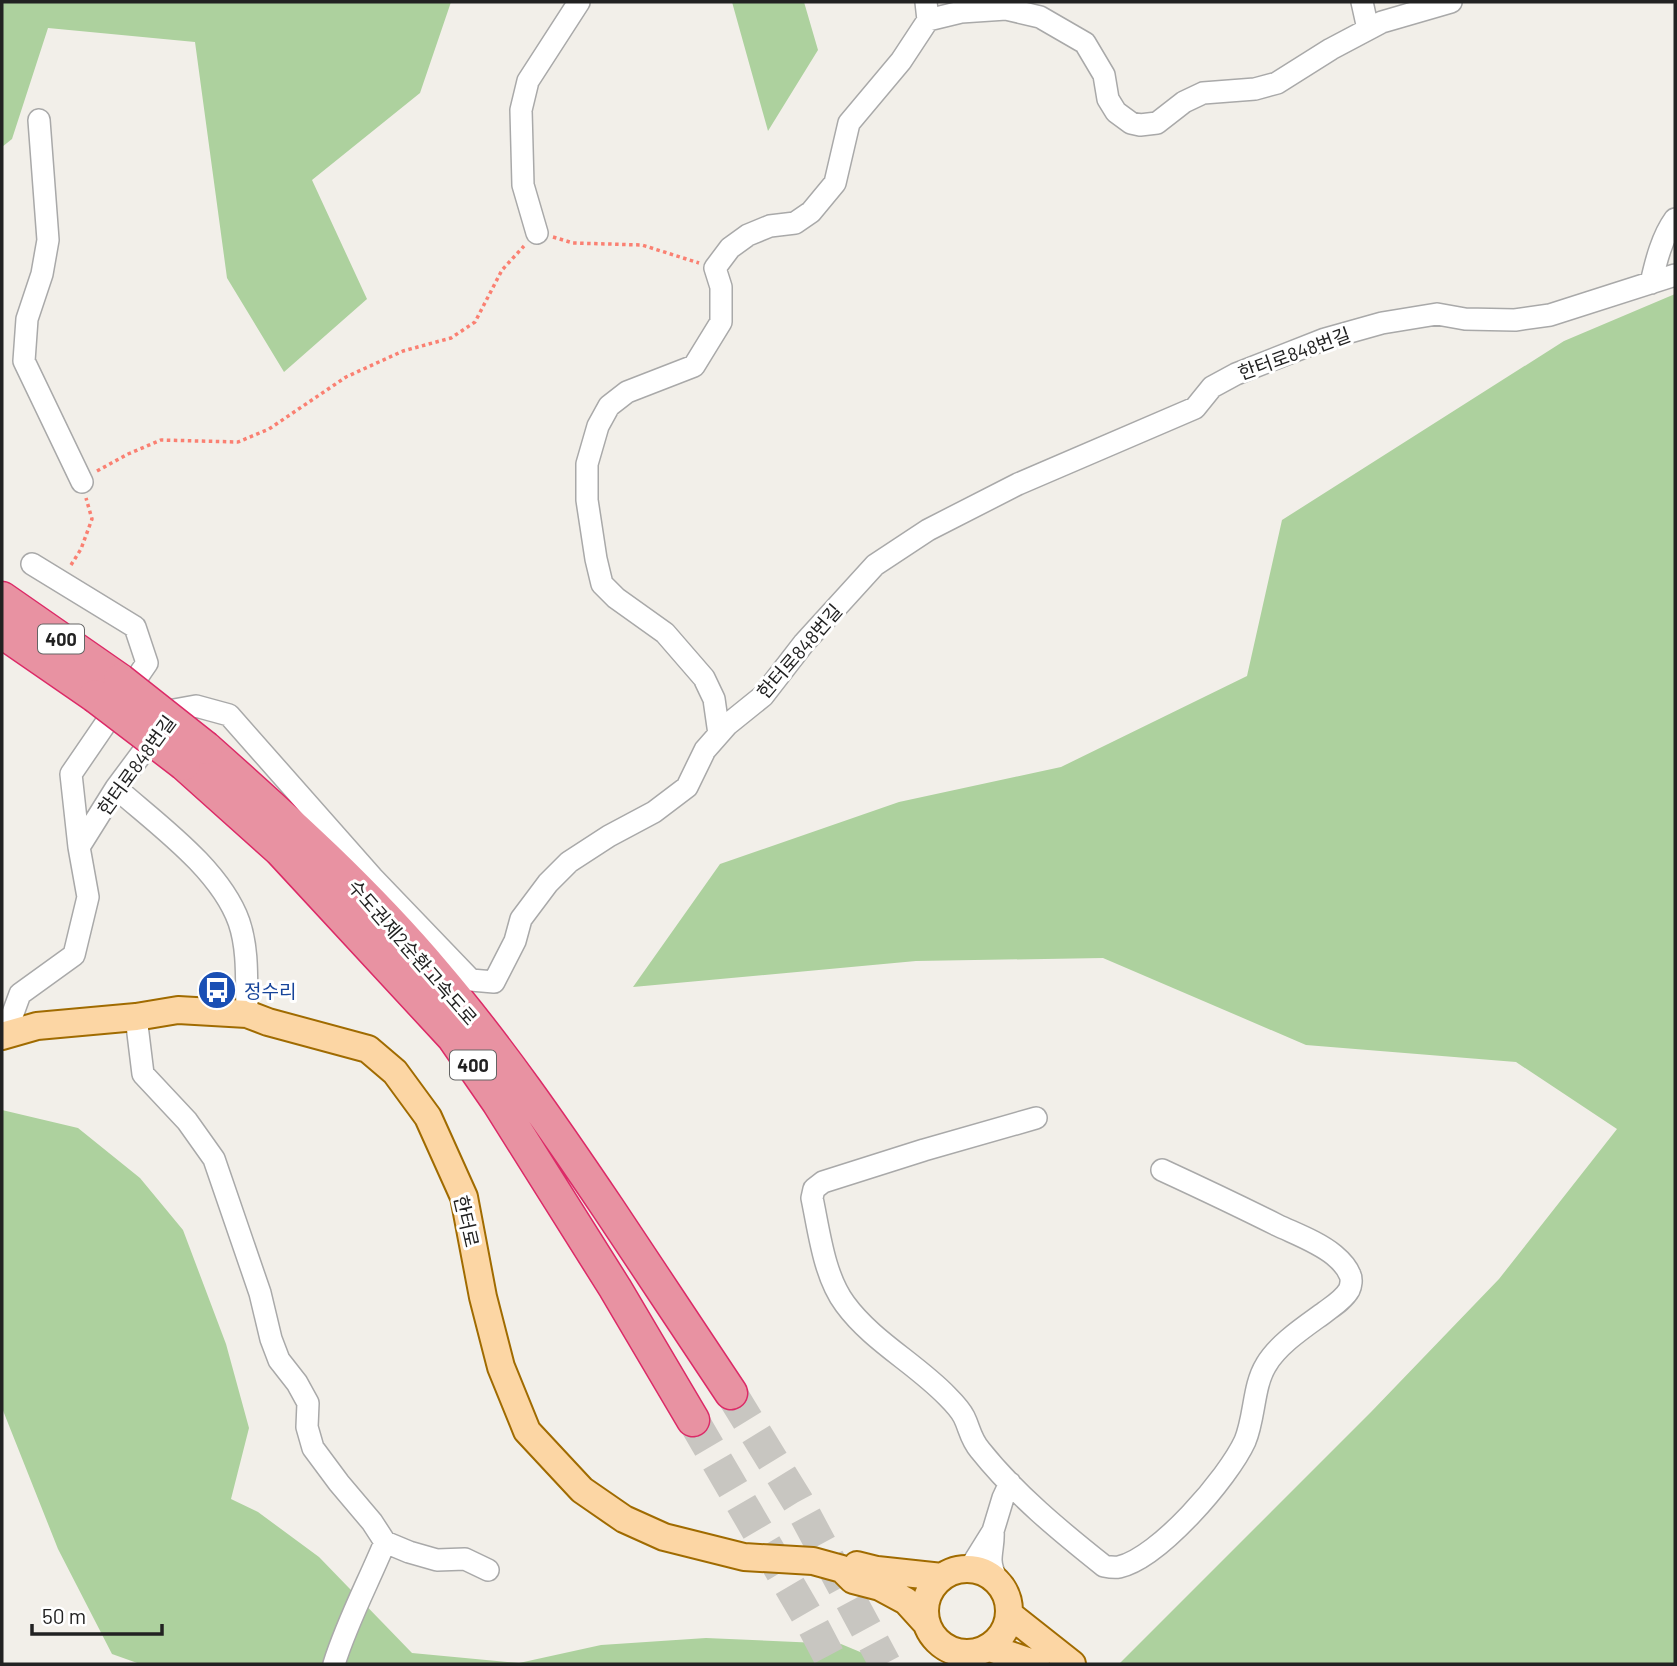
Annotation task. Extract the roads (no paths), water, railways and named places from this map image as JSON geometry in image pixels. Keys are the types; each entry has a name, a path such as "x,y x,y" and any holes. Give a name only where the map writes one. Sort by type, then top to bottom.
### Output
{"highway":[{"name":"수도권제2순환고속도로","path":"2,598 108,688 195,756 292,825 361,890 436,974 494,1046 555,1130 731,1393"},
{"name":"수도권제2순환고속도로","path":"2,632 108,688"},
{"name":"수도권제2순환고속도로","path":"195,756 453,1037 498,1102 615,1288 693,1420"}],"main road":[{"name":"한터로","path":"3,1035 37,1026 136,1017 178,1010 247,1014 368,1049 395,1072 428,1117 464,1197 483,1297 501,1367 527,1431 582,1490 624,1519 664,1537 744,1557 813,1561 842,1569 853,1580 880,1587 906,1601 926,1623"},
{"name":"한터로","path":"842,1569 856,1565 942,1577"},
{"path":"970,1568 995,1578 1004,1589 1010,1615 1007,1628 990,1648 965,1654 941,1645 926,1623 925,1610 927,1597 942,1577 956,1570 970,1568"},
{"path":"1010,1615 1072,1664"},
{"path":"990,1648 1036,1664"}],"street":[{"path":"537,233 523,185 522,110 528,81 579,2"},
{"path":"1362,2 1368,29"},
{"path":"719,734 714,699 704,678 664,633 616,598 602,584 587,500 587,464 598,426 609,406 627,391 694,366 721,322 721,287 715,268 730,248 748,235 770,226 795,223 811,212 835,183 849,123 901,61 927,11 1006,9 1040,17 1085,43 1104,75 1108,99 1116,112 1131,123 1140,125 1157,123 1184,102 1203,93 1255,89 1277,83 1315,58 1382,22 1451,2"},
{"path":"39,120 48,240 42,274 27,318 24,361 82,482"},
{"path":"1651,283 1656,260 1675,219"},
{"name":"한터로848번길","path":"79,847 116,788 174,710 196,706 229,715 372,877 471,980 494,982 515,941 521,919 548,883 569,862 609,836 654,812 687,787 705,750 727,725 763,695 804,643 876,565 928,530 1018,484 1195,408 1212,387 1236,373 1325,339 1382,323 1437,314 1465,319 1515,320 1550,316 1675,275"},
{"path":"3,1035 20,994 74,956 88,897 71,774 147,663 135,627 32,564"},
{"path":"116,788 195,858 227,897 239,923 245,950 247,1014"},
{"path":"136,1017 143,1074 187,1121 214,1159 260,1293 279,1360 308,1403 307,1427 313,1448 385,1542 437,1560 465,1559 488,1570"},
{"path":"1036,1118 823,1182 814,1189 812,1198 825,1258 844,1302 862,1324 946,1395 963,1415 970,1436 978,1447 1031,1505 1104,1566 1119,1567 1131,1563 1152,1550 1197,1510 1235,1460 1245,1440 1266,1364 1295,1335 1340,1300 1349,1291 1352,1278 1346,1267 1332,1254 1307,1239 1162,1170"},
{"path":"970,1568 993,1531 1010,1483"},
{"path":"993,1531 991,1559 998,1583"},
{"path":"334,1664 347,1626 385,1542"}],"tunnel":[{"path":"731,1393 798,1502 885,1664"},
{"path":"693,1420 833,1664"}],"place":[{"name":"정수리","path":"217,990"}]}
